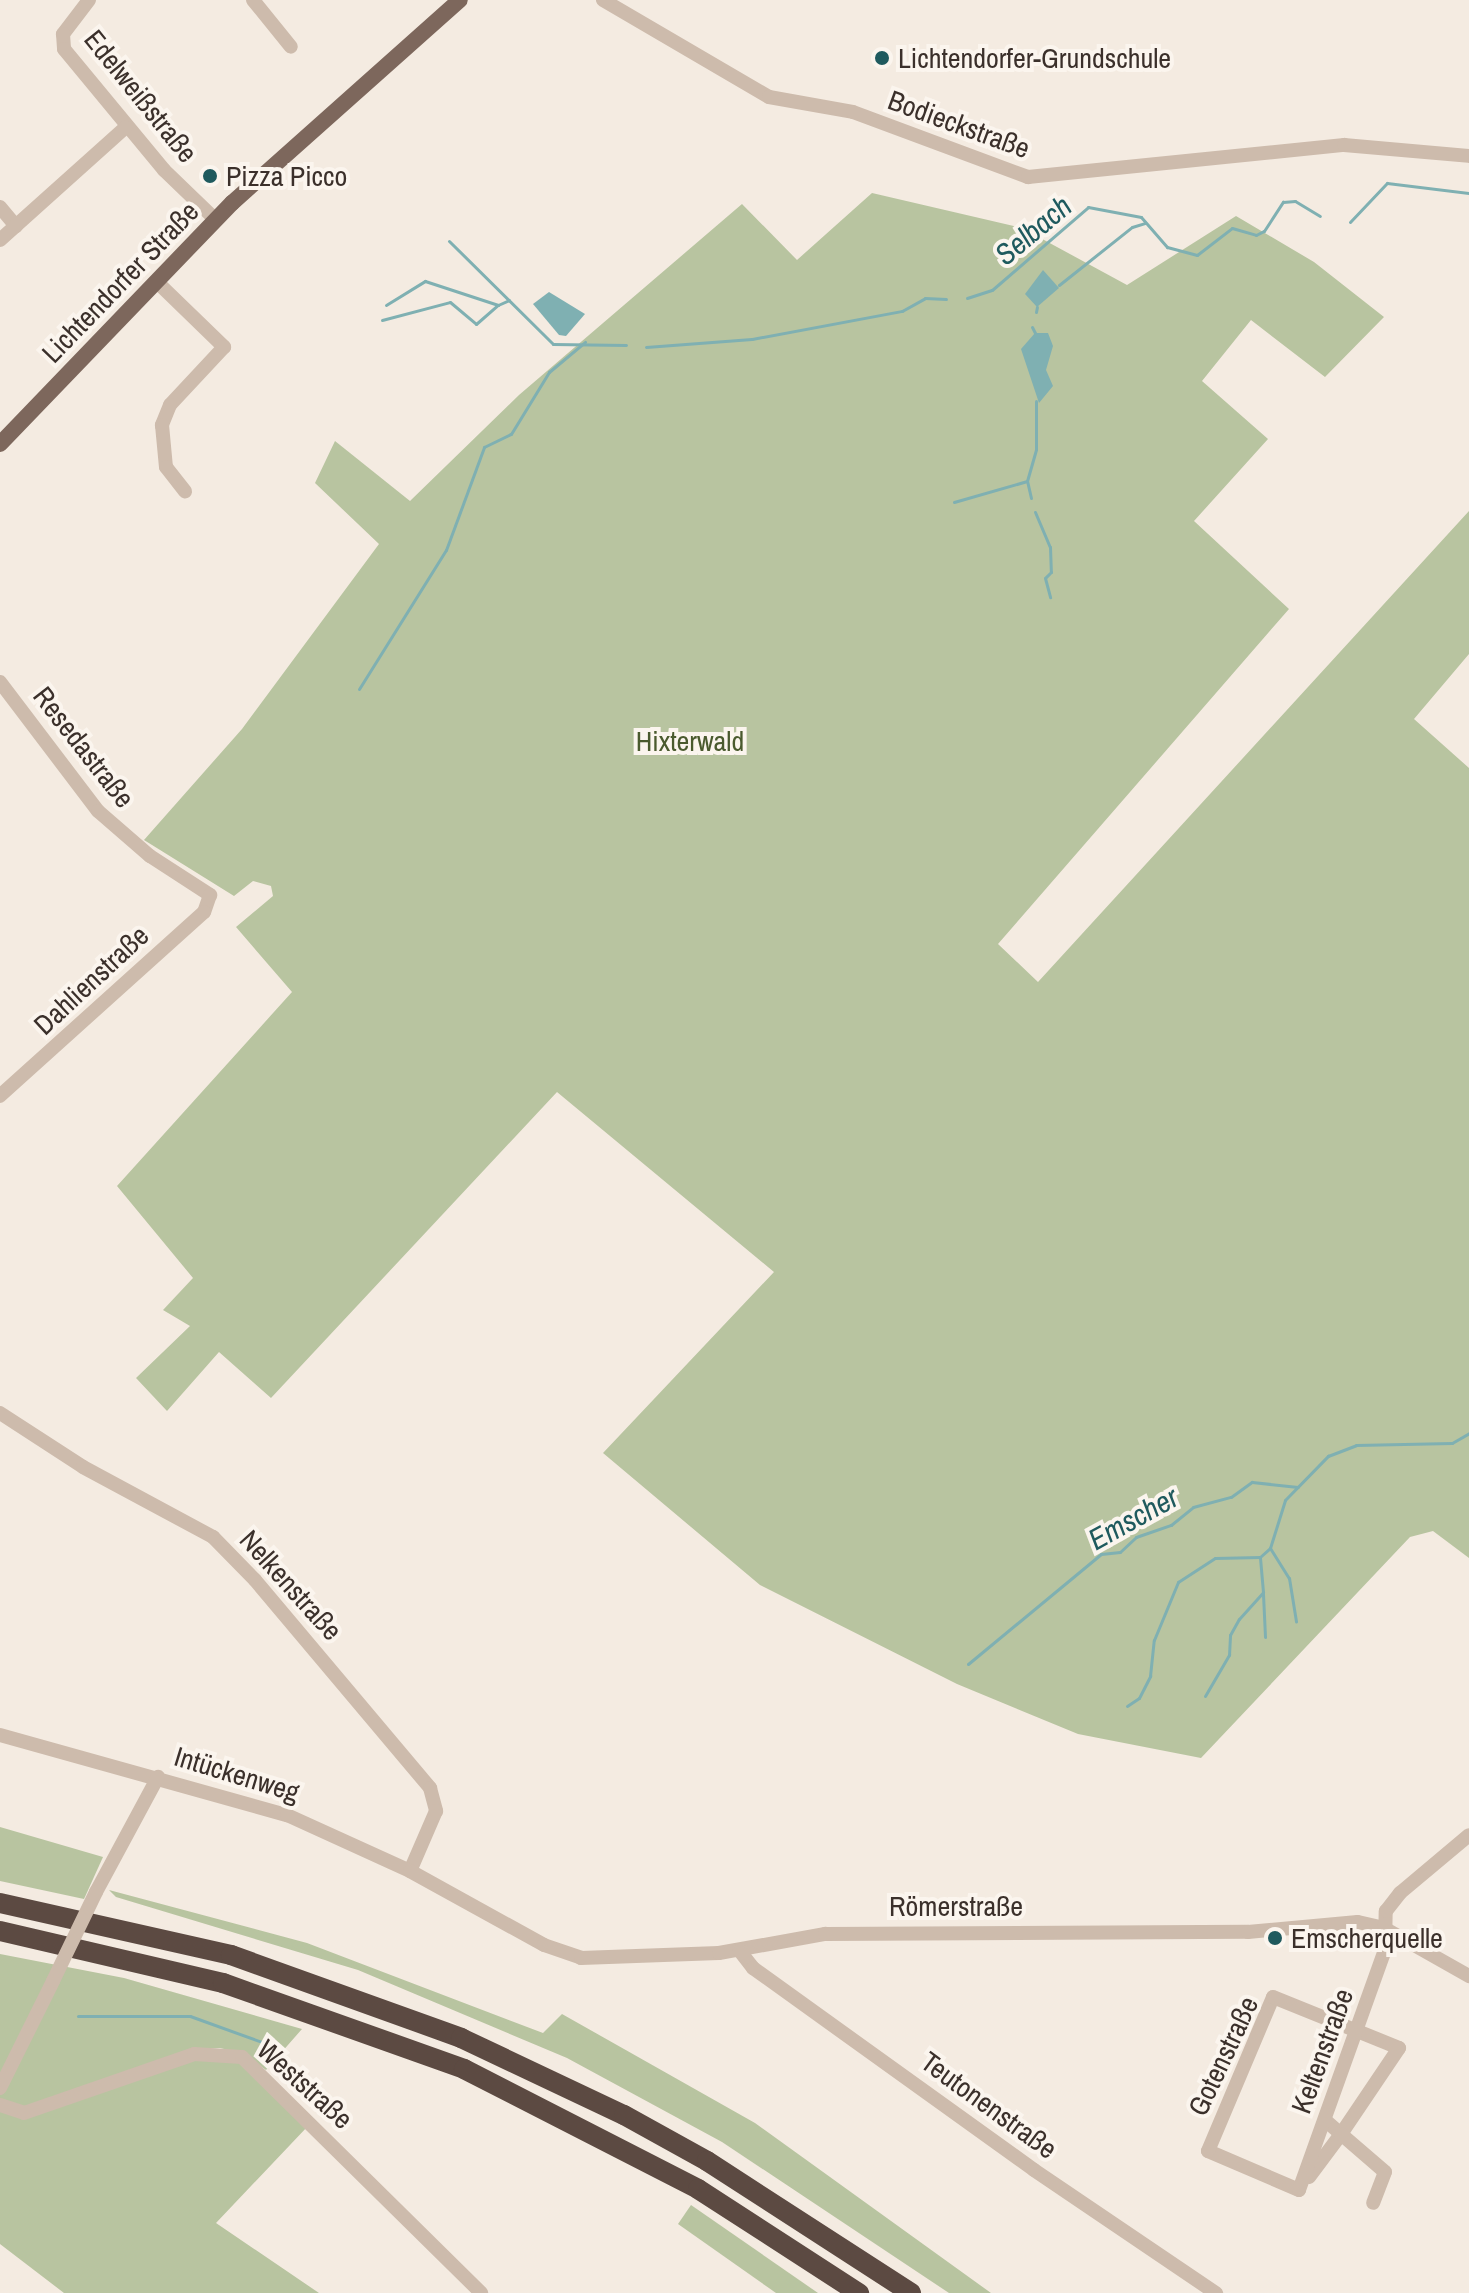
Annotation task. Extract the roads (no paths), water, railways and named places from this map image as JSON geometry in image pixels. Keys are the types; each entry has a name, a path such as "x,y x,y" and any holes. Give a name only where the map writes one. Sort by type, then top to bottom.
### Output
{"highway":[{"path":"0,1903 231,1955 461,2038 570,2088 707,2161 911,2293"},
{"path":"0,1931 223,1983 464,2069 698,2189 859,2293"}],"main road":[{"name":"Lichtendorfer Straße","path":"0,444 216,220 457,1"}],"street":[{"name":"Edelweißstraße","path":"89,0 61,42 126,127 216,220"},
{"path":"253,0 291,47"},
{"name":"Bodieckstraße","path":"603,0 769,97 853,112 1028,177 1333,145 1469,156"},
{"path":"0,240 126,127"},
{"path":"0,207 16,226"},
{"path":"156,281 224,347 170,405 162,425 166,467 185,491"},
{"name":"Resedastraße","path":"0,683 98,811 150,856 210,895"},
{"name":"Dahlienstraße","path":"0,1096 204,912 210,895"},
{"name":"Nelkenstraße","path":"0,1413 83,1467 202,1530 255,1580 430,1788 436,1811 410,1871"},
{"name":"Intückenweg","path":"0,1735 287,1815 410,1871 447,1892"},
{"path":"0,2088 96,1892 158,1777"},
{"name":"Keltenstraße","path":"1299,2190 1385,1950 1384,1928 1391,1902 1469,1835"},
{"name":"Römerstraße","path":"447,1892 544,1945 581,1958 739,1950 803,1936 872,1932 1248,1932 1358,1922 1384,1928 1469,1976"},
{"name":"Teutonenstraße","path":"739,1950 753,1968 1021,2161 1216,2293"},
{"name":"Gotenstraße","path":"1273,1997 1357,2030 1399,2048 1299,2190 1208,2151 1273,1997"},
{"name":"Weststraße","path":"0,2105 24,2113 194,2054 242,2057 481,2293"},
{"path":"1325,2120 1385,2172 1373,2203"}],"water":[{"path":"1043,270 1059,288 1037,307 1025,294"},
{"path":"549,292 585,314 566,336 559,335 533,304"},
{"path":"1035,333 1048,333 1053,346 1046,370 1053,386 1039,403 1021,349"}],"waterway":[{"name":"Selbach","path":"1350,222 1387,183 1469,193"},
{"name":"Selbach","path":"967,298 992,290 1088,207 1141,217 1167,247 1197,255 1232,228 1256,235 1264,231 1283,202 1295,201 1320,216"},
{"path":"1059,285 1132,227 1145,223"},
{"name":"Selbach","path":"449,241 553,344 626,345"},
{"path":"386,305 425,281 498,305 509,300"},
{"name":"Selbach","path":"646,347 752,339 902,311 925,298 946,299"},
{"path":"382,320 450,302 476,324 498,305"},
{"path":"1036,312 1037,307"},
{"path":"1032,327 1035,333"},
{"path":"359,689 446,550 484,447 511,434 549,372 585,342"},
{"path":"1031,498 1027,481 1036,449 1036,401"},
{"path":"954,502 1027,481"},
{"path":"1035,512 1050,547 1051,572 1045,578 1050,597"},
{"name":"Emscher","path":"1127,1706 1139,1698 1150,1676 1154,1640 1178,1582 1215,1558 1260,1557 1270,1548 1285,1500 1328,1456 1356,1445 1452,1443 1469,1433"},
{"name":"Emscher","path":"968,1664 1101,1554 1120,1552 1136,1537 1171,1525 1193,1507 1231,1497 1252,1482 1298,1487"},
{"path":"1270,1548 1289,1578 1296,1621"},
{"path":"1205,1696 1229,1655 1230,1635 1239,1619 1263,1592 1260,1557"},
{"path":"1263,1594 1265,1637"},
{"path":"78,2016 190,2016 270,2045"}],"place":[{"name":"Lichtendorfer-Grundschule","path":"882,58"},
{"name":"Pizza Picco","path":"210,176"},
{"name":"Emscherquelle","path":"1275,1938"}],"park label":[{"name":"Hixterwald","path":"690,741"}]}
